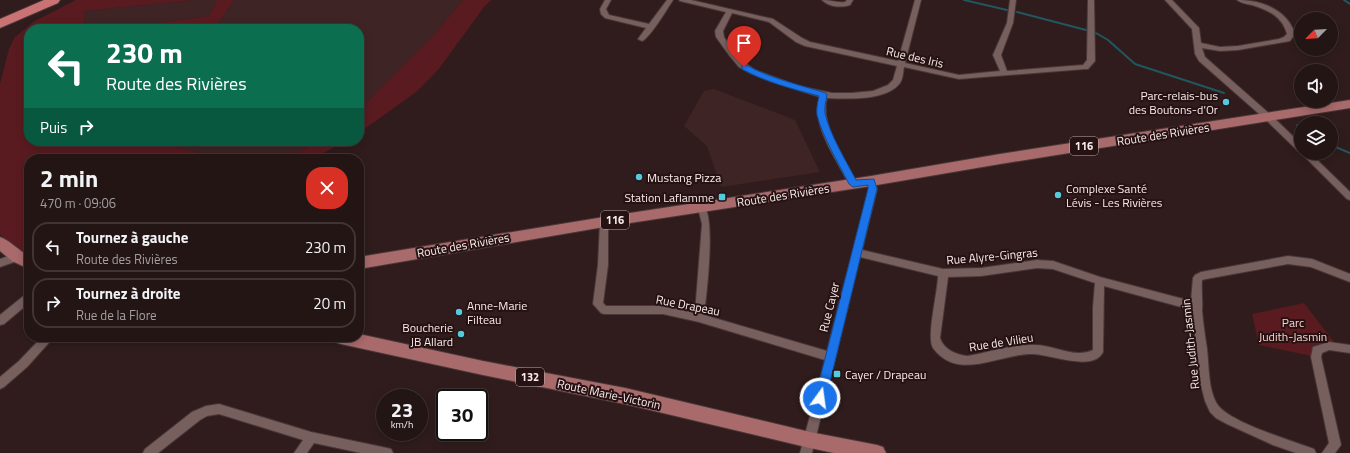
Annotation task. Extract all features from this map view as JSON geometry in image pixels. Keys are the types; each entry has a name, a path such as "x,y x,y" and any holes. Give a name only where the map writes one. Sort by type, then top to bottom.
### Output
{"highway":[{"path":"0,24 27,10 41,0"},
{"path":"0,18 54,0"}],"main road":[{"name":"Route des Rivières","path":"364,262 604,222 702,208 1350,104"},
{"path":"0,243 23,260"},
{"name":"Route Marie-Victorin","path":"364,342 483,368 625,396 808,447 877,453"}],"street":[{"path":"608,0 603,9 604,14 607,17 652,27"},
{"path":"642,39 670,0"},
{"name":"Rue des Iris","path":"682,0 772,20 798,40 808,44 959,77 1084,67 1089,64 1091,60 1091,0"},
{"path":"825,0 836,5 842,5 848,4 850,0"},
{"path":"730,11 719,31 720,37 744,67 796,87 824,95 850,96 886,90 893,86 897,81 918,0"},
{"path":"1004,73 997,55 1010,23 1013,0"},
{"path":"1168,0 1195,28 1199,54 1202,59 1294,142"},
{"path":"1198,45 1220,49 1238,48 1280,41 1287,39 1291,34 1287,22 1280,15 1264,7 1240,0"},
{"path":"824,95 821,104 821,114 853,184"},
{"path":"1312,160 1350,196"},
{"name":"Rue Cayer","path":"808,447 873,189 871,181"},
{"path":"699,318 706,224 702,208"},
{"name":"Rue Drapeau","path":"604,222 603,265 598,297 598,304 601,308 611,311 663,310 699,318 831,357"},
{"name":"Rue Alyre-Gingras","path":"856,252 943,273 981,272 1037,264 1053,265 1100,281 1198,307"},
{"path":"0,263 23,260"},
{"name":"Rue Judith-Jasmin","path":"1310,453 1242,426 1214,409 1209,397 1196,285 1198,278 1210,274 1288,260 1312,263 1350,278"},
{"name":"Rue de Vilieu","path":"943,273 935,338 941,350 948,355 957,360 968,361 1036,348 1084,359 1092,356 1098,352 1098,307 1100,281"},
{"path":"0,321 24,301"},
{"path":"0,384 23,364 44,342"},
{"path":"1328,453 1335,445 1316,357 1317,350 1321,347 1328,346 1350,349"},
{"path":"149,453 196,416 206,411 219,409 311,437 387,453"},
{"path":"300,453 311,437"}],"shaded area":[{"path":"194,0 217,0 209,16 151,24 85,24 84,11"},
{"path":"234,0 463,0 432,37 364,105 364,24 217,24"},
{"path":"714,89 795,120 820,172 721,187 707,146 684,126 704,91"},
{"path":"173,146 309,146 296,154 202,154"}],"green space":[{"path":"76,0 194,0 84,11 85,24 31,24"},
{"path":"217,0 234,0 217,24 151,24 209,16"},
{"path":"463,0 491,0 484,7 438,70 416,92 364,129 364,105 432,37"},
{"path":"24,30 24,146 173,146 202,154 24,154 24,250 18,252 0,234 0,84 9,49 15,37"},
{"path":"309,146 337,146 321,154 296,154"},
{"name":"Parc Judith-Jasmin","path":"1304,303 1337,346 1329,346 1316,357 1259,345 1252,314"}],"waterway":[{"path":"964,0 1007,10"},
{"path":"1344,0 1350,4"},
{"path":"1017,12 1086,30"},
{"path":"1096,33 1108,40 1135,64 1224,93"},
{"path":"1338,148 1350,153"}],"place":[{"name":"Parc-relais-bus des Boutons-d'Or","path":"1226,102"},
{"name":"Mustang Pizza","path":"639,177"},
{"name":"Complexe Santé Lévis - Les Rivières","path":"1058,195"},
{"name":"Station Laflamme","path":"722,197"},
{"name":"Anne-Marie Filteau","path":"459,312"},
{"name":"Boucherie JB Allard","path":"461,334"},
{"name":"Cayer / Drapeau","path":"837,374"}],"route":[{"path":"744,67 796,87 824,95 821,104 821,114 853,184 871,181 872,184 873,189 820,398"}]}
